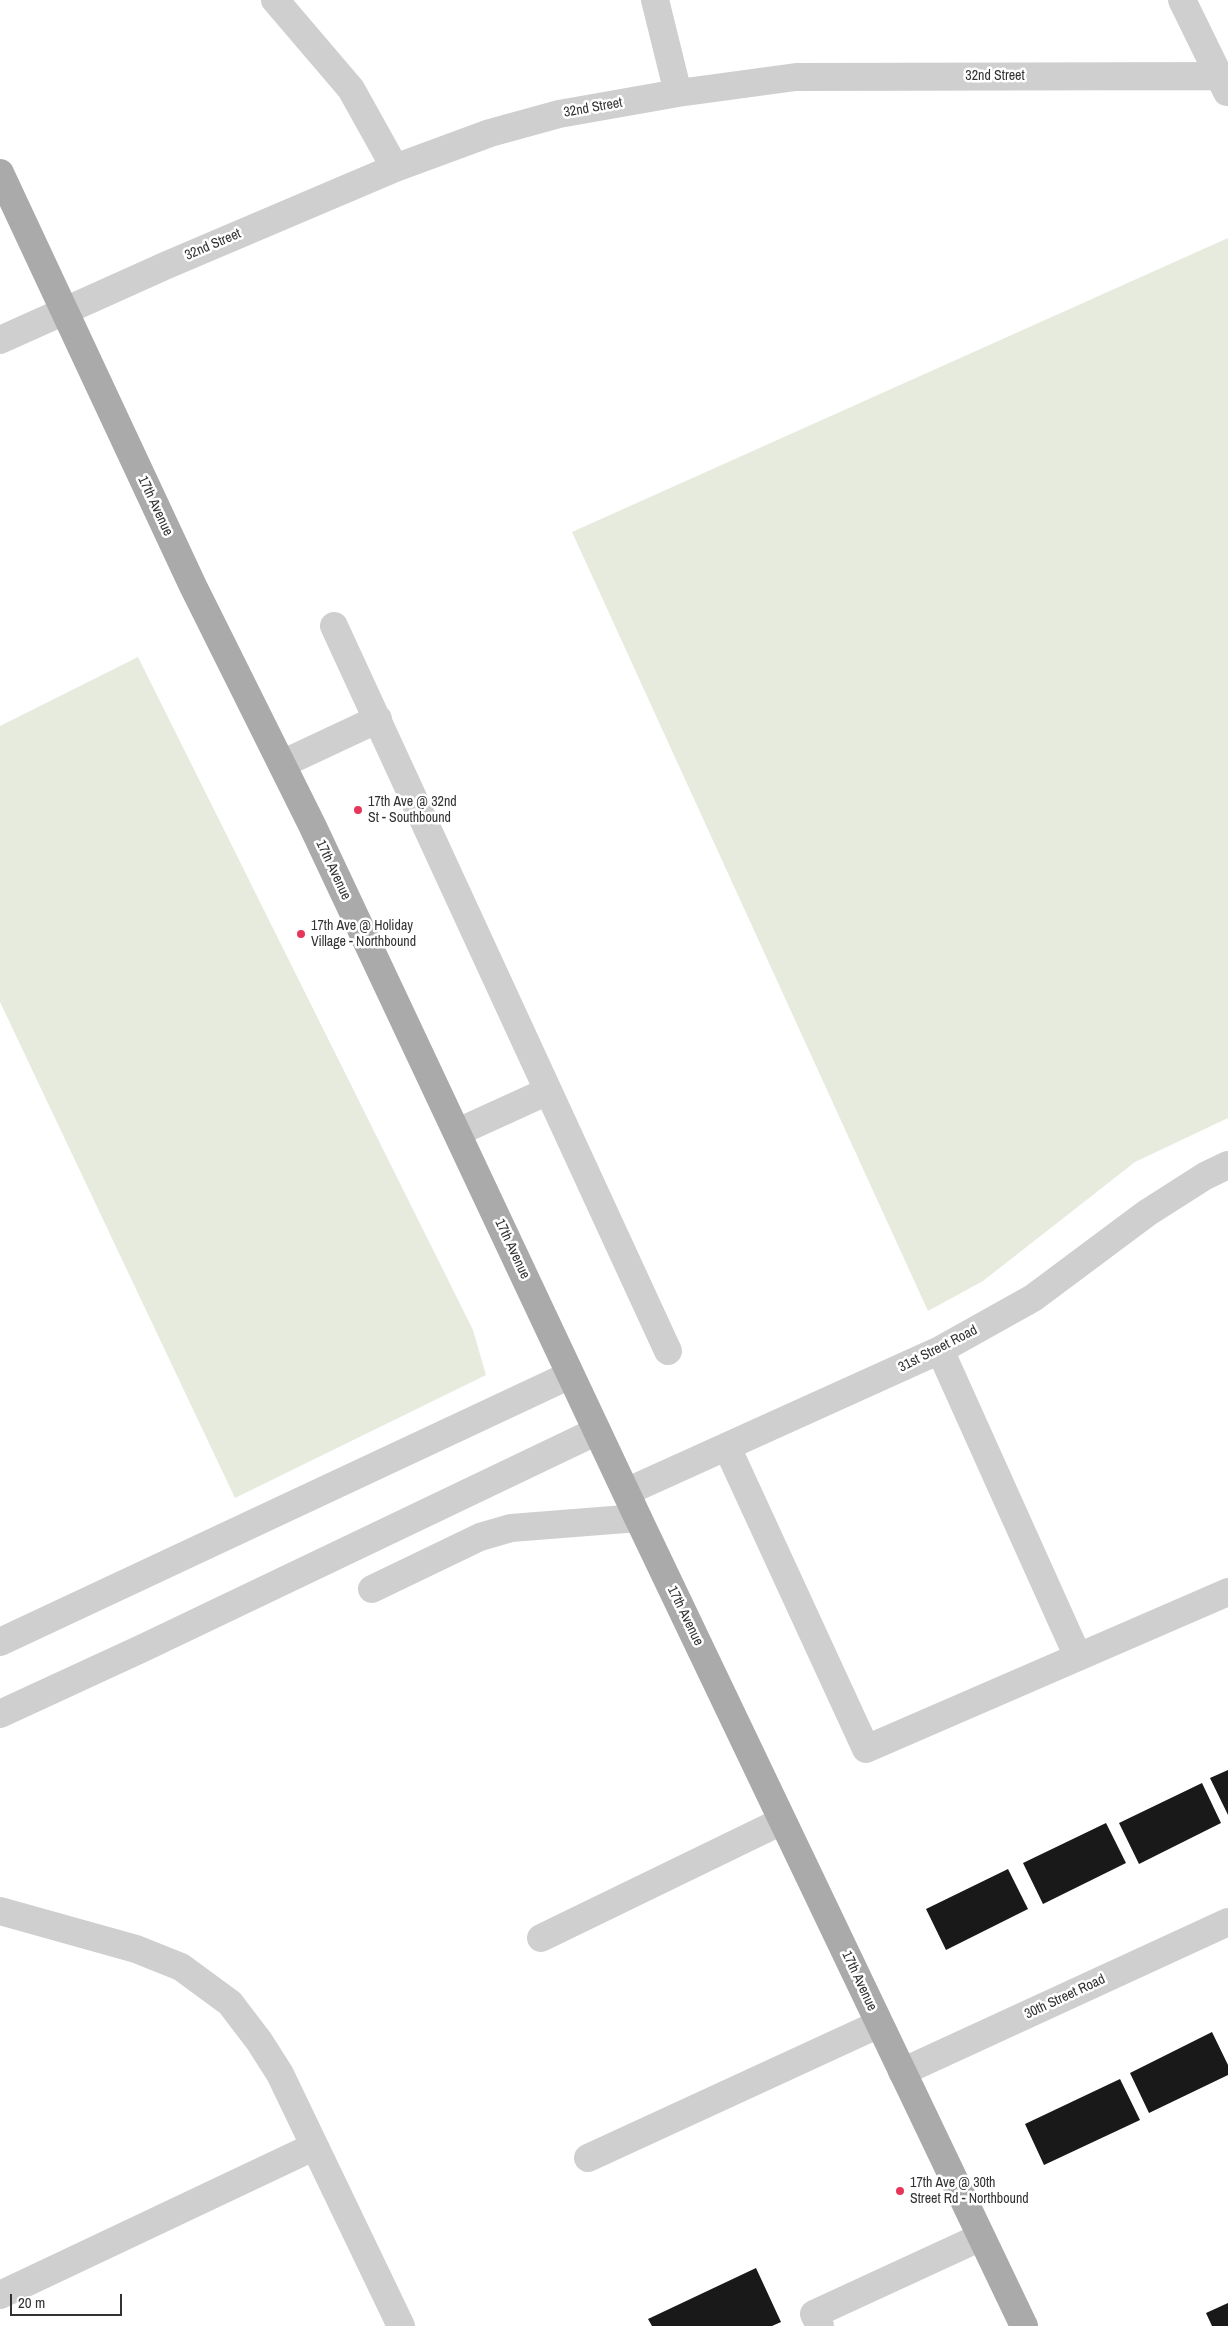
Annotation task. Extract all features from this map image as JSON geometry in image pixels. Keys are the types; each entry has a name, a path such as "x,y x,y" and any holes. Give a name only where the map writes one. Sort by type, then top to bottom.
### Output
{"main road":[{"name":"17th Avenue","path":"0,173 192,586 282,764 458,1132 570,1375 1024,2326"}],"street":[{"path":"275,0 351,89 396,168"},
{"path":"655,0 678,93"},
{"path":"1182,0 1225,82"},
{"name":"32nd Street","path":"0,340 167,264 396,168 490,133 559,114 678,93 796,77 1225,82"},
{"path":"334,626 668,1351"},
{"path":"282,764 378,719"},
{"path":"458,1132 548,1091"},
{"name":"31st Street Road","path":"626,1492 940,1350 1033,1298 1147,1213 1205,1176 1228,1165"},
{"path":"940,1350 1078,1656"},
{"path":"0,1642 570,1375"},
{"path":"0,1714 152,1644 597,1431"},
{"path":"728,1447 866,1749 1228,1592"},
{"path":"372,1589 480,1537 511,1528 638,1518"},
{"path":"541,1938 782,1821"},
{"path":"0,1910 136,1949 181,1967 230,2003 259,2041 280,2074 313,2147 401,2326"},
{"name":"30th Street Road","path":"902,2072 1228,1922"},
{"path":"588,2158 879,2024"},
{"path":"0,2295 313,2147"},
{"path":"820,2326 814,2314 981,2237"}],"shaded area":[{"path":"1228,238 1228,1118 1135,1162 983,1281 928,1311 572,532"},
{"path":"138,657 473,1330 486,1375 235,1498 0,1002 0,726"}],"building":[{"path":"1228,1770 1228,1815 1210,1778"},
{"path":"1202,1783 1221,1823 1139,1864 1119,1823"},
{"path":"1106,1823 1126,1863 1043,1904 1023,1863"},
{"path":"1008,1869 1028,1909 946,1950 926,1909"},
{"path":"1212,2032 1228,2065 1228,2075 1149,2113 1130,2073"},
{"path":"1120,2079 1140,2120 1044,2165 1025,2124"},
{"path":"756,2268 781,2322 772,2326 652,2326 648,2319"},
{"path":"1228,2303 1228,2326 1212,2326 1206,2313"}],"place":[{"name":"17th Ave @ 32nd St - Southbound","path":"358,810"},
{"name":"17th Ave @ Holiday Village - Northbound","path":"301,934"},
{"name":"17th Ave @ 30th Street Rd - Northbound","path":"900,2191"}]}
